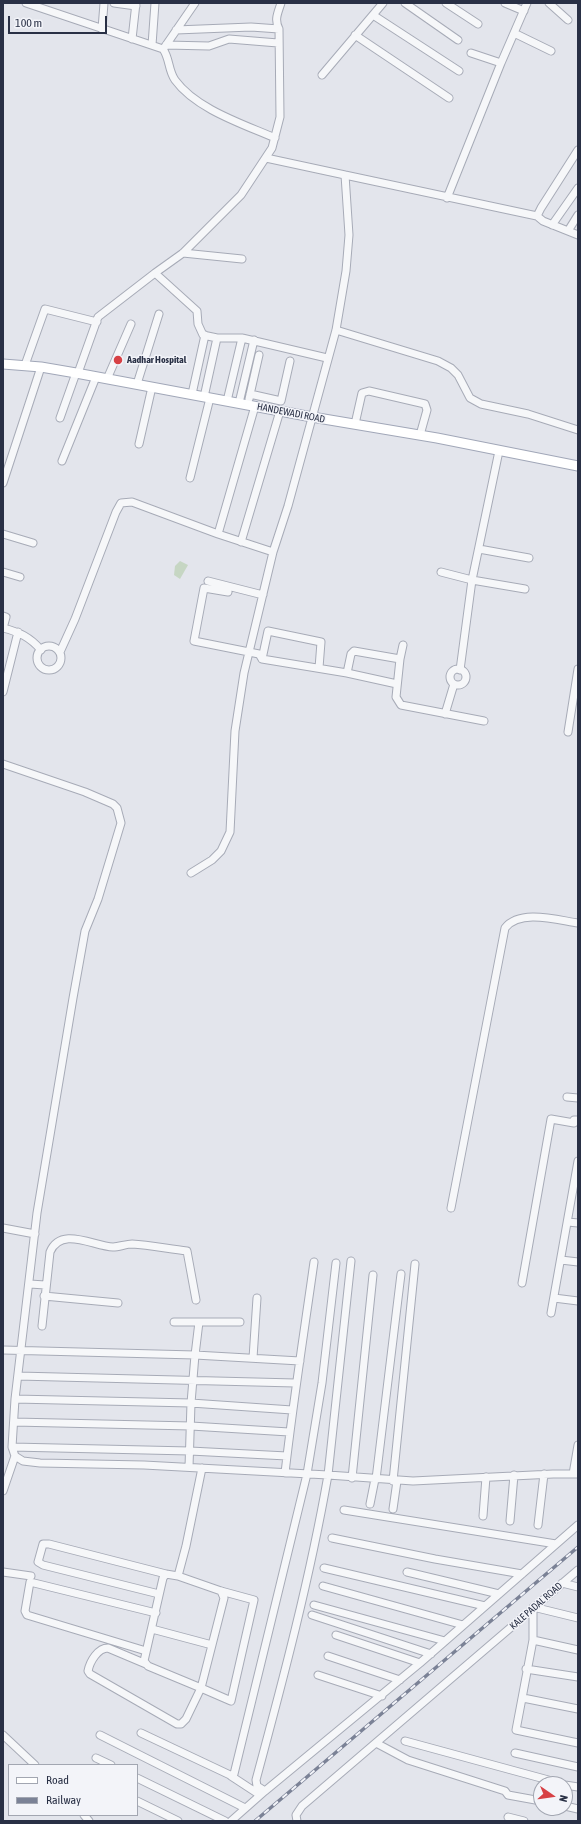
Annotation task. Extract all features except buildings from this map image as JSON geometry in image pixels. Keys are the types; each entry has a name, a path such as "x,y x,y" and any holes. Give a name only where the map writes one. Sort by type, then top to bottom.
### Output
{"main road":[{"name":"HANDEWADI ROAD","path":"3,364 41,367 96,376 312,418 420,435 578,466"}],"street":[{"path":"26,3 132,39 164,47 209,46 229,39 278,43"},
{"path":"102,29 104,3"},
{"path":"114,3 136,4 132,39"},
{"path":"152,45 156,3"},
{"path":"60,418 98,317 183,253 241,196 272,148 280,117 279,29 276,23 277,13 281,3"},
{"path":"322,75 383,3"},
{"path":"405,3 458,40"},
{"path":"446,3 478,24"},
{"path":"505,3 524,11"},
{"path":"447,198 501,63 527,3"},
{"path":"549,3 568,20"},
{"path":"164,47 193,4"},
{"path":"373,15 459,71"},
{"path":"176,30 251,27 279,29"},
{"path":"514,33 551,50"},
{"path":"355,35 449,98"},
{"path":"164,47 168,56 171,72 185,91 200,103 275,138"},
{"path":"471,53 501,63"},
{"path":"537,216 540,208 578,150"},
{"path":"266,158 447,198 537,216 543,221 578,235"},
{"path":"191,873 212,860 221,851 230,832 235,731 249,652 273,552 336,330 346,271 349,235 345,175"},
{"path":"552,225 578,188"},
{"path":"568,231 578,215"},
{"path":"183,253 242,259"},
{"path":"155,273 197,311 198,324 205,335 217,338 242,338 254,340 327,358"},
{"path":"24,365 45,309 97,322"},
{"path":"137,384 159,314"},
{"path":"107,379 132,324"},
{"path":"336,330 438,360 451,368 458,375 470,398 481,404 528,414 578,430"},
{"path":"192,394 205,335"},
{"path":"190,478 207,397 217,338"},
{"path":"227,401 242,338"},
{"path":"218,534 251,405 254,340"},
{"path":"251,405 250,394 259,355"},
{"path":"250,394 281,401 290,361"},
{"path":"3,483 6,476 4,472 41,367"},
{"path":"62,461 96,376"},
{"path":"139,444 152,387"},
{"path":"355,424 362,393 369,391 425,404 427,410 420,435"},
{"path":"251,405 265,397"},
{"path":"241,542 280,411"},
{"path":"460,670 472,580 499,451"},
{"path":"60,652 49,646 41,650 38,659 39,663 42,667 50,670 61,661 60,652 75,619 118,507 122,503 132,502 218,534 273,552"},
{"path":"3,534 33,543"},
{"path":"479,549 529,558"},
{"path":"3,572 20,577"},
{"path":"441,572 472,580 525,589"},
{"path":"208,581 263,595"},
{"path":"228,592 204,588 194,641 259,654 262,659 347,673 397,684"},
{"path":"3,616 6,617 3,628 18,632 30,639 41,650"},
{"path":"262,659 268,631 321,642 319,668"},
{"path":"3,692 18,632"},
{"path":"403,645 396,697 401,705 484,721"},
{"path":"347,673 351,654 354,651 400,660"},
{"path":"568,732 578,669"},
{"path":"445,714 454,684 451,680 451,675 454,671 460,670 465,673 465,681 462,684 454,684"},
{"path":"3,764 18,767 113,804 117,808 121,823 98,899 86,932 37,1213 30,1284 18,1376 12,1447 15,1456 3,1491"},
{"path":"451,1208 505,928 509,923 521,918 530,917 578,923"},
{"path":"567,1097 578,1098"},
{"path":"522,1283 551,1119 574,1123 574,1120 578,1120"},
{"path":"551,1313 576,1184 578,1161"},
{"path":"568,1222 578,1223"},
{"path":"3,1228 35,1236"},
{"path":"3,1233 35,1236"},
{"path":"42,1326 45,1285 50,1252 53,1245 58,1241 65,1239 82,1240 114,1247 130,1244 187,1251 196,1300"},
{"path":"561,1260 578,1262"},
{"path":"262,1793 257,1786 256,1780 275,1713 306,1581 328,1475 351,1261"},
{"path":"285,1473 292,1410 314,1262"},
{"path":"231,1776 234,1774 238,1760 307,1474 322,1383 336,1263"},
{"path":"393,1509 415,1264"},
{"path":"370,1504 376,1479 401,1274"},
{"path":"352,1478 373,1275"},
{"path":"30,1284 45,1285"},
{"path":"44,1296 118,1303"},
{"path":"252,1358 257,1298"},
{"path":"554,1298 578,1301"},
{"path":"174,1322 240,1322"},
{"path":"189,1467 191,1403 199,1322"},
{"path":"3,1350 21,1349 196,1355 300,1361"},
{"path":"18,1376 296,1383"},
{"path":"16,1399 191,1403 292,1410"},
{"path":"14,1422 191,1426 290,1432"},
{"path":"15,1456 23,1461 40,1463 189,1467 328,1475 395,1481 514,1475 576,1474 578,1445"},
{"path":"12,1447 190,1451 287,1456"},
{"path":"178,1576 186,1546 202,1468"},
{"path":"538,1525 544,1474"},
{"path":"510,1521 514,1475"},
{"path":"483,1516 486,1477"},
{"path":"344,1510 556,1544"},
{"path":"231,1821 262,1793 382,1696 578,1525"},
{"path":"332,1538 435,1559 522,1574"},
{"path":"159,1594 43,1565 38,1562 43,1544 50,1544 178,1576 221,1591 254,1600 231,1701 201,1688 146,1664 104,1648 97,1653 89,1666 88,1671 90,1674 176,1724 181,1724 186,1719 201,1688 224,1598 221,1591"},
{"path":"324,1568 485,1606"},
{"name":"KALE PADAL ROAD","path":"296,1820 296,1815 302,1806 578,1570"},
{"path":"3,1572 31,1576"},
{"path":"407,1572 499,1594"},
{"path":"146,1664 144,1659 163,1578 166,1574"},
{"path":"146,1651 27,1615 25,1611 30,1582 156,1613"},
{"path":"562,1583 578,1587"},
{"path":"323,1586 463,1625"},
{"path":"314,1605 445,1641"},
{"path":"578,1618 533,1607 533,1640 526,1669 523,1698 516,1730 578,1743"},
{"path":"312,1615 431,1654"},
{"path":"152,1629 212,1645"},
{"path":"336,1635 420,1663"},
{"path":"533,1640 578,1650"},
{"path":"112,1650 115,1642"},
{"path":"328,1656 400,1680"},
{"path":"526,1669 578,1677"},
{"path":"318,1675 382,1696"},
{"path":"523,1698 578,1709"},
{"path":"141,1733 231,1776 262,1793"},
{"path":"3,1735 34,1764"},
{"path":"100,1735 245,1808"},
{"path":"405,1740 535,1776"},
{"path":"376,1743 408,1760 505,1791 508,1795 533,1800"},
{"path":"515,1753 578,1767"},
{"path":"96,1758 109,1764"},
{"path":"138,1778 224,1821"},
{"path":"138,1801 178,1821"},
{"path":"508,1818 524,1821"}],"green space":[{"path":"180,561 188,565 180,579 174,575 175,566"}],"railway":[{"path":"255,1821 578,1547"}],"place":[{"name":"Aadhar Hospital","path":"118,360"}]}
